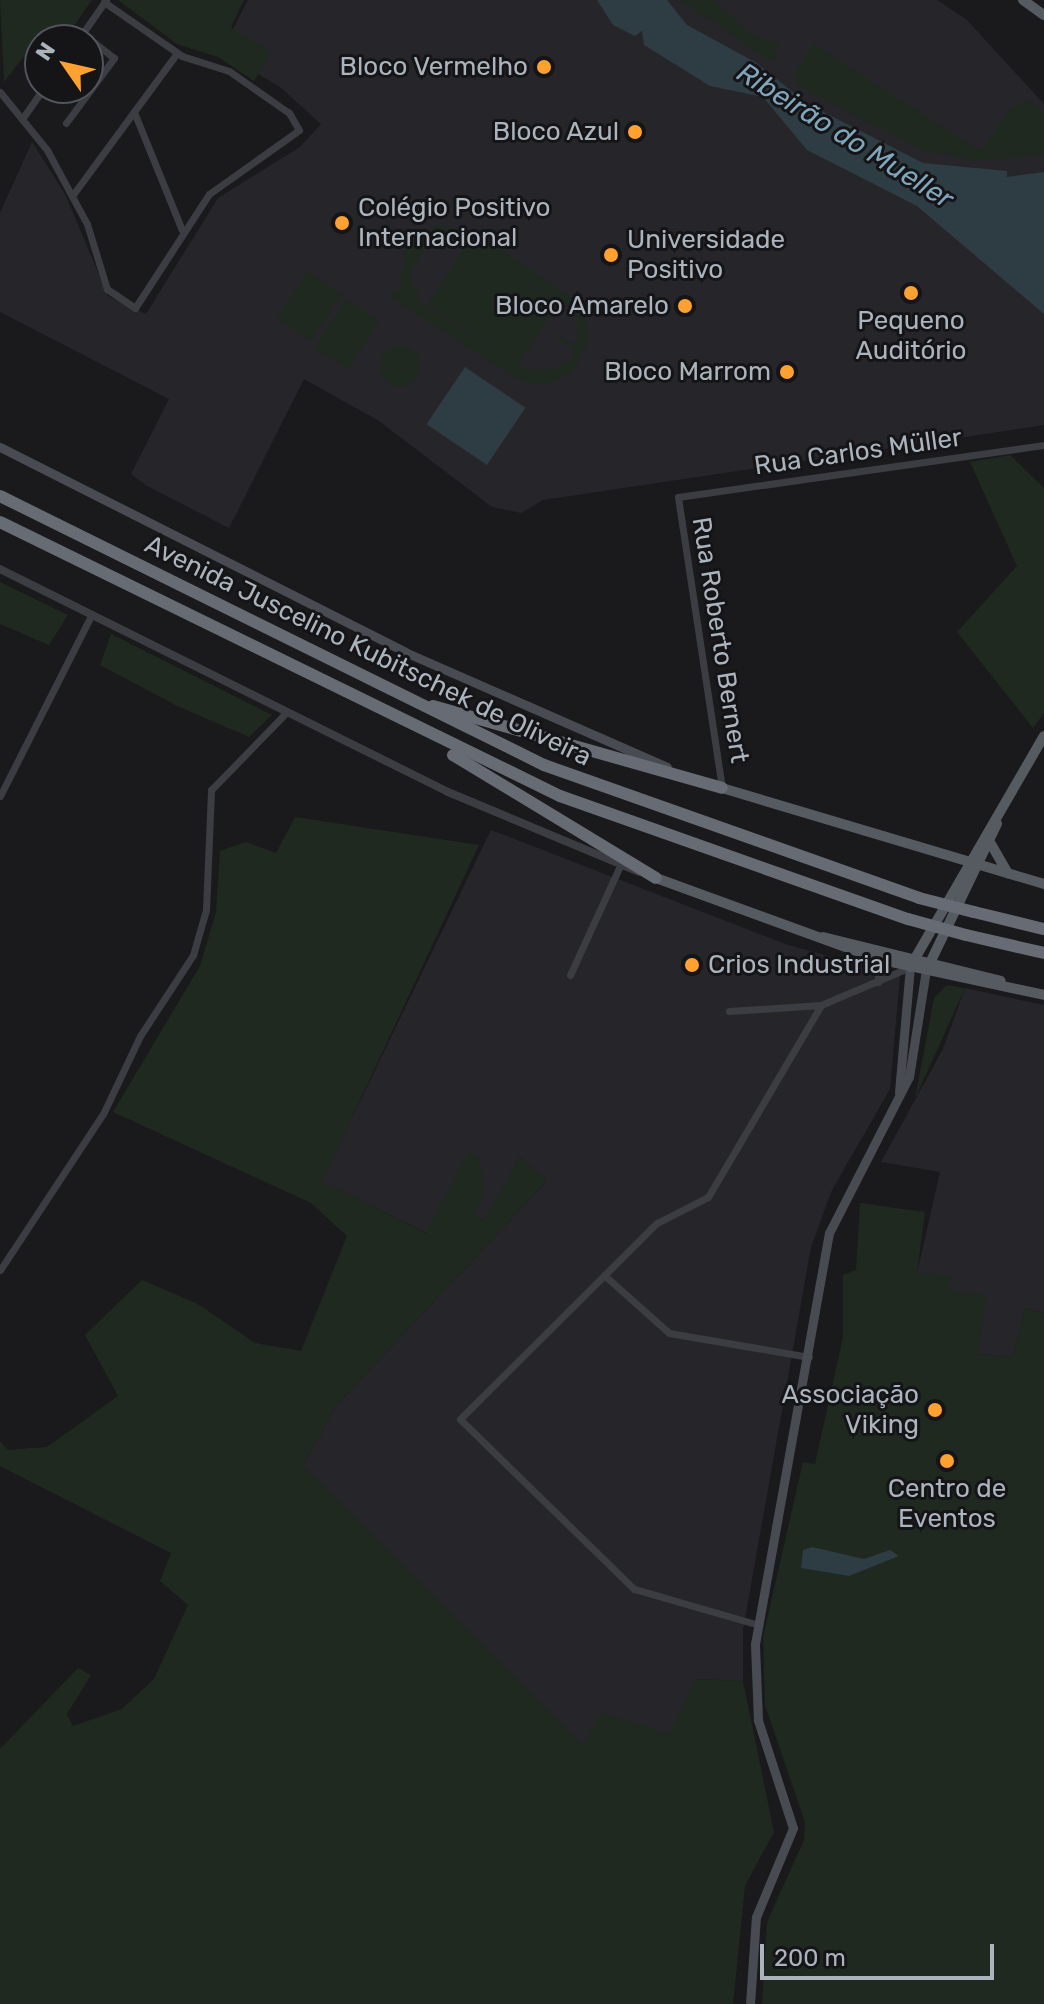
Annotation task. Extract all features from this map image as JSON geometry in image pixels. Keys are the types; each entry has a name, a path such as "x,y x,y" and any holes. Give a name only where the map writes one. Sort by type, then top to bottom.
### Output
{"highway":[{"name":"Avenida Juscelino Kubitschek de Oliveira","path":"0,496 399,696 617,794 919,898 1044,929"},
{"name":"Avenida Juscelino Kubitschek de Oliveira","path":"0,522 324,684 611,817 908,919 1044,953"},
{"path":"324,684 656,878"},
{"path":"399,696 722,788"}],"main road":[{"path":"1023,0 1044,15"},
{"path":"0,447 416,657 722,788 1044,884"},
{"path":"899,1095 910,967 966,863 1002,809 1044,736"},
{"path":"750,2004 756,1917 793,1828 755,1704 759,1625 811,1357 829,1233 912,1065 929,965 980,867 1002,809"},
{"path":"990,841 993,859 1010,875"},
{"path":"656,878 878,959 910,967 929,965 1039,993"},
{"path":"821,937 915,955 929,965"}],"street":[{"path":"0,92 22,119 72,196 107,289 135,308 182,230 216,187 299,130 289,113 229,71 177,53 105,1 89,24"},
{"path":"104,52 114,58 104,72"},
{"path":"72,196 177,53"},
{"path":"22,119 33,104"},
{"path":"66,123 80,104"},
{"path":"134,112 182,230"},
{"name":"Rua Carlos Müller","path":"678,497 1044,445"},
{"name":"Rua Roberto Bernert","path":"678,497 722,788"},
{"path":"0,569 286,713 620,866 656,878"},
{"path":"0,796 91,616"},
{"path":"0,1270 103,1114 140,1036 193,955 206,910 211,790 286,713"},
{"path":"570,975 620,866"},
{"path":"873,987 883,971 878,959"},
{"path":"729,1011 821,1005 873,987 910,967"},
{"path":"759,1625 634,1589 460,1419 657,1223 694,1208 713,1190 821,1005"},
{"path":"604,1275 669,1333 811,1357"}],"shaded area":[{"name":"Universidade Positivo","path":"248,0 937,0 967,20 1044,104 1044,425 543,500 521,513 492,507 379,421 304,379 229,528 147,486 131,474 169,399 0,312 0,213 32,142 65,194 108,296 146,314 218,198 300,147 321,124 280,87 221,52"},
{"path":"491,830 788,945 900,976 890,1089 832,1190 811,1247 743,1630 743,1681 697,1679 670,1735 583,1746 303,1466 336,1406 547,1181 520,1157 485,1221 474,1215 484,1189 427,1233 321,1182"},
{"path":"965,988 1044,1005 1044,1313 1025,1308 1013,1357 979,1354 948,1291 917,1273 940,1172 881,1162 943,1049"}],"green space":[{"path":"0,0 92,0 75,24 24,24 24,56 4,82"},
{"path":"118,0 244,0 231,27 271,53 254,81 218,57 177,44"},
{"path":"681,0 714,0 750,33 780,45 772,62"},
{"path":"814,44 981,152 1012,106 1029,100 1044,113 1044,154 978,161 924,150 803,89 793,76"},
{"path":"436,225 474,231 579,303 590,339 572,373 544,385 521,381 389,296 400,289 405,247","holes":["449,236 567,305 578,321 577,345 547,331 575,350 570,359 553,370 527,369 422,304 409,273 431,240"]},
{"path":"467,244 558,303 519,364 428,304"},
{"path":"308,272 342,295 311,341 277,318"},
{"path":"346,299 380,321 348,369 314,348"},
{"path":"400,346 414,352 420,366 414,380 400,386 386,380 380,366 386,352"},
{"path":"1010,455 1044,488 1044,713 1033,728 957,632 1017,566 970,462"},
{"path":"0,582 68,615 49,645 0,624"},
{"path":"111,634 272,715 249,737 177,706 100,665"},
{"path":"295,817 479,845 322,1182 426,1233 469,1152 479,1159 484,1189 475,1215 484,1221 520,1157 547,1181 336,1406 303,1466 583,1746 601,1713 669,1734 697,1679 743,1681 774,1832 745,1886 733,2004 0,2004 0,1749 78,1668 91,1675 67,1714 73,1726 122,1709 154,1679 188,1605 160,1581 171,1553 0,1466 0,1441 8,1450 47,1447 118,1396 85,1335 142,1280 198,1304 255,1343 301,1351 347,1236 311,1203 113,1112 200,966 216,912 220,851 246,842 276,853"},
{"path":"947,985 965,988 915,1099 934,998"},
{"path":"860,1203 925,1212 917,1273 950,1276 949,1291 986,1295 979,1354 1013,1357 1025,1308 1044,1313 1044,2004 762,2004 767,1922 804,1840 805,1822 765,1705 763,1637 803,1462 815,1464 843,1337 843,1275 856,1270"}],"water":[{"name":"Ribeirão do Mueller","path":"597,0 667,0 687,25 755,62 808,104 923,163 1007,171 1007,177 1044,172 1044,314 917,206 807,150 763,97 710,86 644,45 642,31 635,36 613,25"},
{"path":"465,367 526,408 487,465 426,424"},
{"path":"812,1547 864,1559 890,1550 899,1556 849,1576 801,1568 803,1550"}],"place":[{"name":"Bloco Vermelho","path":"544,67"},
{"name":"Bloco Azul","path":"635,132"},
{"name":"Colégio Positivo Internacional","path":"342,223"},
{"name":"Universidade Positivo","path":"611,255"},
{"name":"Pequeno Auditório","path":"911,293"},
{"name":"Bloco Amarelo","path":"685,306"},
{"name":"Bloco Marrom","path":"787,372"},
{"name":"Crios Industrial","path":"692,965"},
{"name":"Associação Viking","path":"935,1410"},
{"name":"Centro de Eventos","path":"947,1461"}]}
